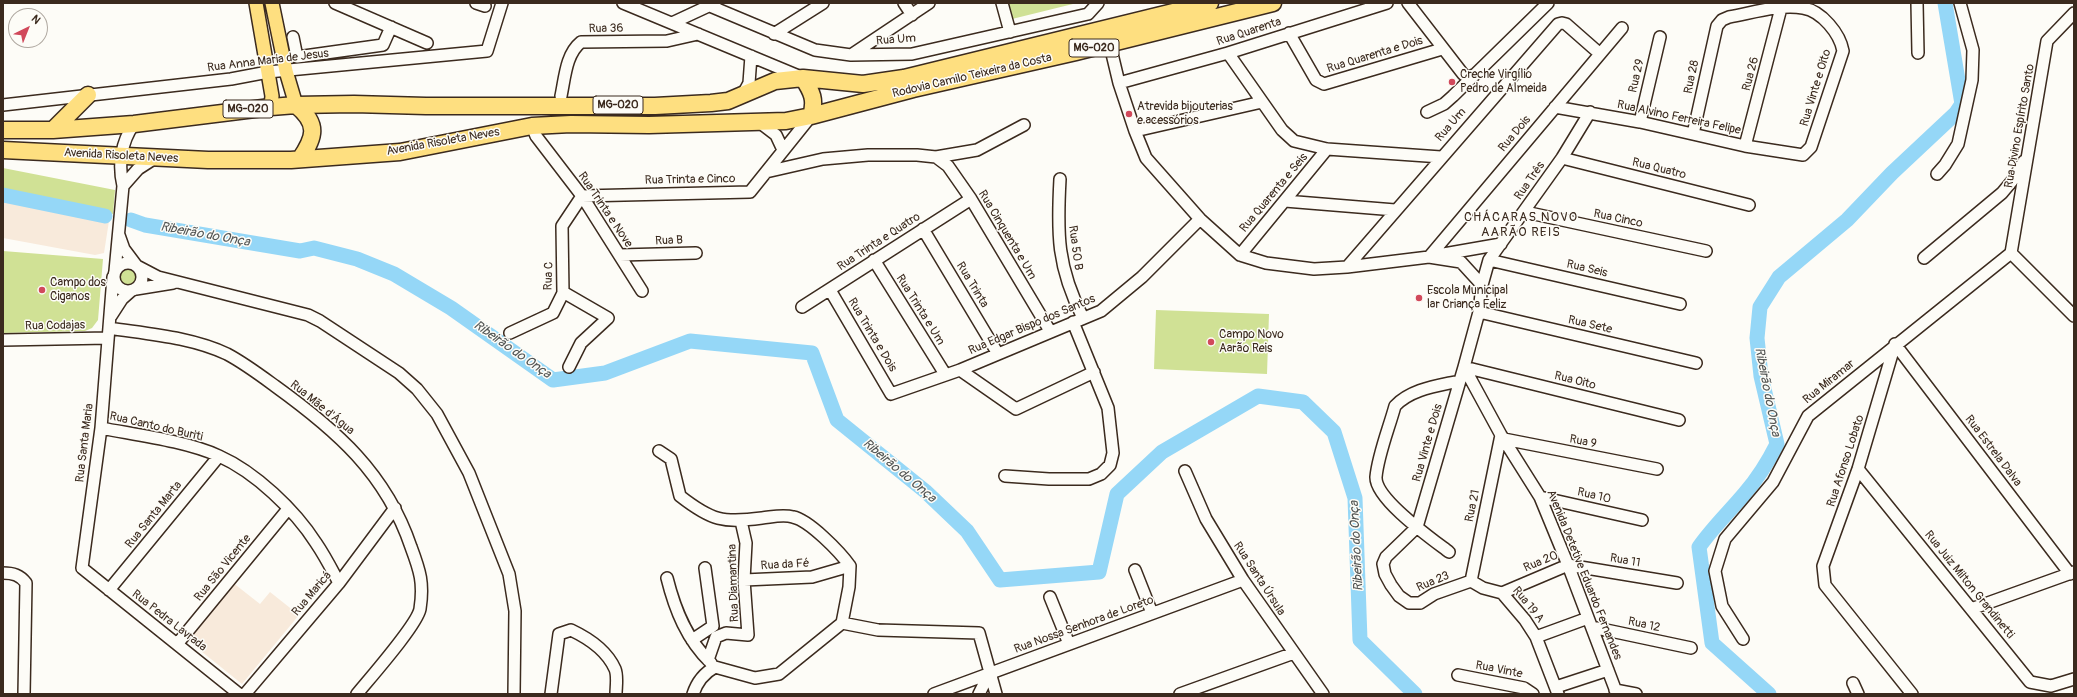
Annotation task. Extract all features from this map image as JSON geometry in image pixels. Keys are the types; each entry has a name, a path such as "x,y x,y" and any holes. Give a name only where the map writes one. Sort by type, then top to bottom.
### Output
{"highway":[{"name":"Rodovia Camilo Teixeira da Costa","path":"803,78 863,84 904,78 1210,3"},
{"name":"Rodovia Camilo Teixeira da Costa","path":"811,116 913,89 1110,44 1273,3"},
{"name":"Avenida Risoleta Neves","path":"3,130 53,130 134,124 296,105 655,106 711,103 728,101 742,96 761,85 774,81 803,78"},
{"path":"803,78 811,91 814,100 811,116"},
{"path":"53,130 88,96"},
{"path":"296,105 307,115 312,127 313,136 300,159"},
{"name":"Avenida Risoleta Neves","path":"3,150 215,160 300,159 400,152 532,126 571,124 649,125 759,122 786,121 811,116"}],"main road":[{"path":"256,3 272,96 271,107"},
{"path":"272,3 286,71 296,105"}],"street":[{"path":"335,3 352,6 391,27 427,43"},
{"name":"Rua Anna Maria de Jesus","path":"3,105 231,79 268,72 487,51 502,3"},
{"name":"Rodovia Camilo Teixeira da Costa","path":"623,3 803,78"},
{"path":"774,34 823,3"},
{"path":"904,3 912,15"},
{"path":"850,56 929,3"},
{"path":"1002,3 1010,32"},
{"path":"1085,3 1088,14"},
{"path":"1088,14 1098,3"},
{"name":"Rua Quarenta","path":"1119,83 1228,53 1386,3"},
{"path":"1408,3 1442,49 1463,74 1468,77 1474,75"},
{"path":"1427,112 1444,104 1548,3"},
{"path":"1918,3 1918,53"},
{"path":"1937,174 1945,165 1958,144 1972,80 1973,50 1960,3"},
{"path":"667,41 672,23 713,5"},
{"name":"Rua Um","path":"713,5 774,34 815,50 850,56 912,54 1088,14"},
{"name":"Rua Vinte e Oito","path":"1717,26 1722,20 1729,17 1781,8 1804,8 1822,18 1835,30 1841,40 1843,51 1811,147 1807,152 1798,155"},
{"name":"Rua 26","path":"1745,146 1781,8"},
{"name":"Rua Divino Espírito Santo","path":"2011,253 2047,41 2074,13"},
{"name":"Rua Um","path":"1347,267 1558,24 1562,22 1566,24 1599,53"},
{"name":"Rua 28","path":"1693,134 1717,26"},
{"path":"293,37 297,57 382,45 391,27"},
{"name":"Rua Dois","path":"1429,257 1599,53 1622,28"},
{"path":"1105,29 1119,83 1134,131 1146,158 1200,219 1240,255 1266,263 1314,268 1347,267 1429,257 1501,244"},
{"name":"Rua Quarenta e Dois","path":"1289,33 1316,80 1324,84 1442,49"},
{"name":"Rua 36","path":"561,96 567,67 574,48 581,42 667,41 698,34"},
{"name":"Rua 29","path":"1640,122 1660,37"},
{"path":"1228,53 1282,130 1294,141 1327,149 1441,157"},
{"path":"742,96 749,82 751,56"},
{"path":"1134,131 1262,102"},
{"name":"Rua Alvino Ferreira Felipe","path":"1555,106 1640,122 1745,146 1798,155"},
{"name":"Rua Três","path":"1482,285 1489,260 1525,212 1562,158 1590,112"},
{"name":"Rua Trinta e Cinco","path":"582,196 750,192 811,116"},
{"path":"759,122 776,135 783,150"},
{"name":"Rua Santa Maria","path":"82,568 101,428 122,190 121,156 126,139 134,124"},
{"path":"766,172 823,159 868,155 917,155 936,158 977,150 1024,125"},
{"name":"Rua Trinta e Nove","path":"532,126 536,136 543,146 582,196 642,291"},
{"name":"Rua Trinta e Nove","path":"514,129 543,146"},
{"name":"Rua Quarenta e Seis","path":"1240,255 1327,149"},
{"path":"1924,258 2002,193 2012,181 2028,155"},
{"path":"122,190 138,169 154,158"},
{"name":"Rua Cinquenta e Um","path":"936,158 948,166 971,199 1050,332"},
{"name":"Rua Quatro","path":"1562,158 1749,205"},
{"name":"Rua 50 B","path":"1004,476 1049,479 1089,479 1101,474 1110,465 1113,453 1108,408 1094,372 1062,267 1058,223 1060,179"},
{"name":"Rua C","path":"510,333 553,313 563,292 562,226 582,196"},
{"name":"Rua Trinta e Quatro","path":"802,307 971,199"},
{"path":"1285,201 1395,210"},
{"name":"Rua Cinco","path":"1525,212 1706,251"},
{"name":"Rua Edgar Bispo dos Santos","path":"891,394 944,374 960,370 1101,311 1142,277 1200,219"},
{"name":"Rua Santa Maria","path":"118,228 124,249 137,266"},
{"name":"Rua Trinta","path":"923,229 998,354"},
{"name":"Rua B","path":"620,255 696,253"},
{"path":"2011,253 2074,316"},
{"name":"Rua Miramar","path":"1743,639 1722,606 1715,571 1725,539 1772,482 1808,416 1895,344 2011,253"},
{"path":"1429,257 1461,262 1482,285 1479,312 1464,367"},
{"name":"Rua Trinta e Um","path":"874,260 944,374"},
{"name":"Rua Seis","path":"1489,260 1680,304"},
{"path":"178,282 134,290 119,288 114,274 124,263 137,266 158,277 308,314 399,373 431,405 469,473 508,574 515,611 514,694"},
{"path":"134,290 142,277 137,266"},
{"name":"Rua Santa Maria","path":"109,328 122,298 134,290"},
{"name":"Rua Trinta e Dois","path":"830,290 891,394"},
{"path":"563,292 608,318 581,343 569,367"},
{"name":"Rua Sete","path":"1479,312 1696,363"},
{"name":"Rua Codajas","path":"3,340 109,328"},
{"name":"Rua Mãe d'Água","path":"109,328 191,341 227,354 314,414 344,440 371,471 404,526 422,578 420,611 408,630 357,694"},
{"name":"Rua Afonso Lobato","path":"1895,344 1858,469 1823,566 1825,585 1912,694"},
{"name":"Rua Estrela Dalva","path":"1895,344 2072,573"},
{"name":"Rua Vinte e Dois","path":"1417,527 1464,367"},
{"name":"Rua Oito","path":"1464,367 1679,420"},
{"name":"Avenida Detetive Eduardo Fernandes","path":"1464,367 1502,437 1540,497 1568,565 1616,692"},
{"path":"960,370 1016,408 1094,372"},
{"path":"1449,552 1417,527 1383,496 1376,478 1385,439 1395,406 1403,397 1432,387 1459,381"},
{"name":"Rua Canto do Buriti","path":"101,428 169,441 219,456 256,479 288,509 316,542 339,583"},
{"name":"Rua 9","path":"1502,437 1657,469"},
{"name":"Rua 21","path":"1471,581 1502,437"},
{"path":"658,450 670,459 680,496 710,517 724,521 742,521 792,516 807,524 844,558 850,566 849,587 842,623 779,674 755,678 712,664 692,640 673,604 667,578"},
{"name":"Rua Santa Marta","path":"109,590 219,456"},
{"name":"Rua Juiz Milton Grandinetti","path":"1858,469 2030,682 2052,686 2074,679"},
{"name":"Rua Santa Úrsula","path":"1186,471 1206,519 1243,580 1323,694"},
{"name":"Rua 10","path":"1540,497 1642,520"},
{"name":"Rua Maricá","path":"245,694 339,583 394,508"},
{"name":"Rua São Vicente","path":"178,643 288,509"},
{"name":"Rua Diamantina","path":"712,664 716,636 726,633 748,635 744,580 746,543 742,521"},
{"name":"Rua 23","path":"1417,527 1386,557 1383,564 1385,574 1399,596 1408,602 1420,603 1434,594 1471,581"},
{"name":"Rua 11","path":"1568,565 1677,583"},
{"name":"Rua 20","path":"1502,593 1568,565"},
{"name":"Rua da Fé","path":"744,580 812,577 850,566"},
{"name":"Rua Pedra Lavrada","path":"82,568 178,643 239,694"},
{"path":"692,640 714,626 705,568"},
{"path":"1135,570 1152,613"},
{"path":"3,573 12,573 22,578 26,583 24,694"},
{"path":"1971,609 2072,573"},
{"name":"Rua Nossa Senhora de Loreto","path":"934,694 1243,580"},
{"name":"Rua 19 A","path":"1471,581 1483,588 1502,593 1526,620 1536,637 1557,691 1608,670"},
{"path":"1050,597 1069,644"},
{"path":"842,623 878,630 979,633 996,694"},
{"path":"1536,637 1590,623"},
{"name":"Rua 12","path":"1590,623 1691,648"},
{"path":"552,694 559,634 571,630 585,637 605,654 616,670 616,694"},
{"path":"1180,694 1294,653"},
{"path":"693,694 697,683 712,664"},
{"path":"979,694 990,674"},
{"name":"Rua Vinte","path":"1458,675 1524,688 1533,694"},
{"path":"1853,683 1858,694"},
{"path":"1616,692 1636,694"}],"shaded area":[{"path":"3,202 109,221 104,253 95,255 3,238"},
{"path":"232,582 260,604 270,592 299,615 242,684 186,639"}],"green space":[{"path":"1008,3 1077,3 1012,19"},
{"path":"3,168 115,190 113,214 3,194"},
{"name":"Campo dos Ciganos","path":"3,251 103,259 98,320 92,328 85,331 3,333"},
{"path":"128,264 136,268 140,276 136,284 128,288 120,284 116,276 120,268"},
{"name":"Campo Novo Aarão Reis","path":"1156,310 1269,314 1267,374 1154,369"}],"waterway":[{"name":"Ribeirão do Onça","path":"1769,694 1712,643 1699,547 1754,482 1777,444 1761,376 1757,338 1760,307 1779,277 1847,220 1892,173 1956,113 1962,104 1945,3"},
{"name":"Ribeirão do Onça","path":"3,195 105,216"},
{"name":"Ribeirão do Onça","path":"131,220 145,225 300,251 314,248 357,259 394,274 451,308 553,380 605,373 690,341 812,353 837,420 925,491 967,531 1000,580 1099,572 1117,494 1162,452 1258,396 1303,402 1334,432 1355,498 1360,640 1415,694"}],"place":[{"name":"Creche Virgílio Pedro de Almeida","path":"1452,82"},
{"name":"Atrevida bijouterias e acessórios","path":"1129,114"},
{"name":"Campo dos Ciganos","path":"42,290"},
{"name":"Escola Municipal lar Criança Feliz","path":"1419,298"},
{"name":"Campo Novo Aarão Reis","path":"1211,342"}],"district":[{"name":"CHÁCARAS NOVO AARÃO REIS","path":"1521,226"}]}
